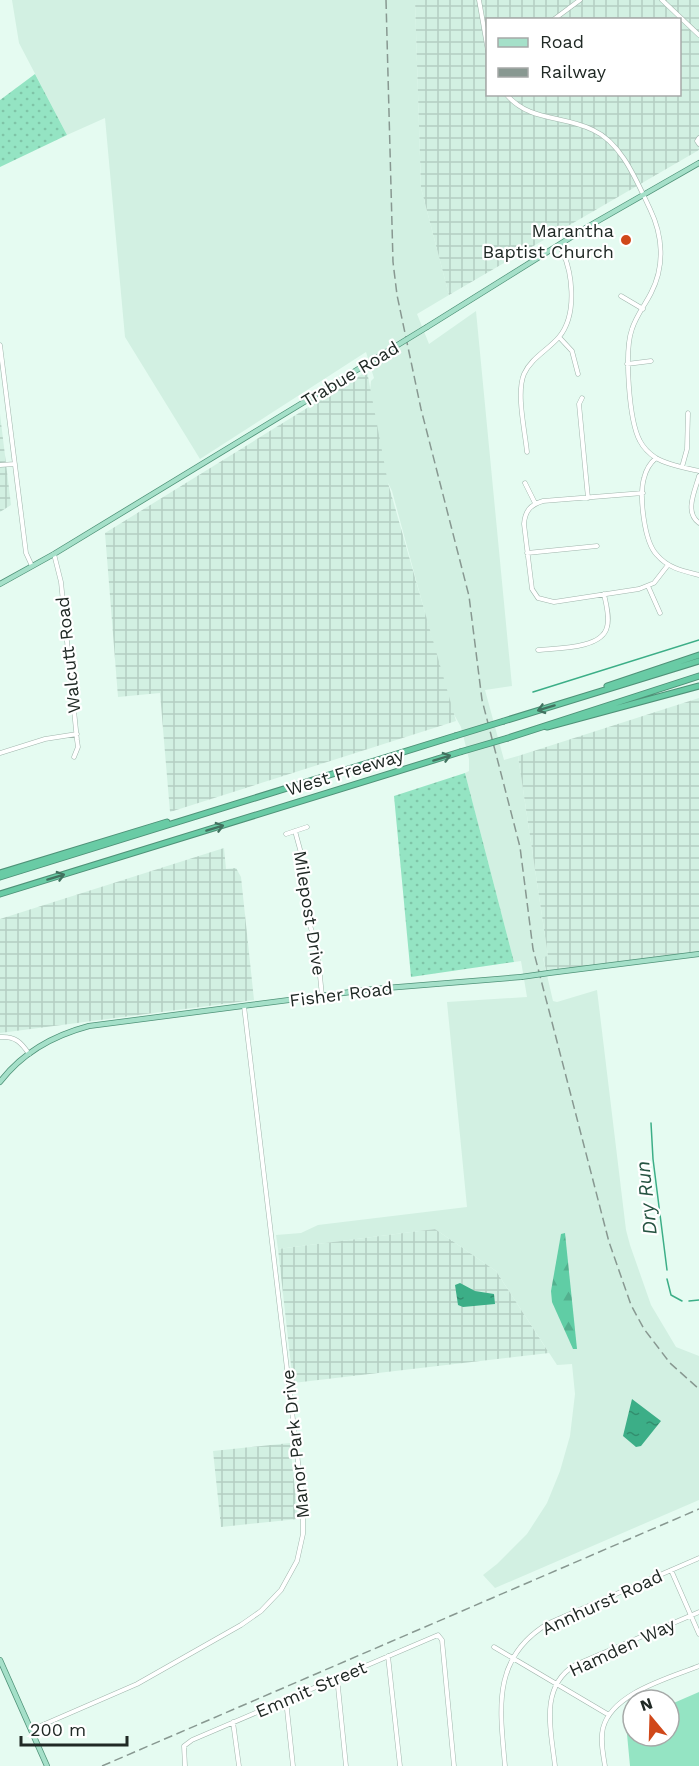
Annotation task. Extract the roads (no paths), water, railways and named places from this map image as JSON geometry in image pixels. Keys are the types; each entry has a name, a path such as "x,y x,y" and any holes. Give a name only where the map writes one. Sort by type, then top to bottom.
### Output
{"highway":[{"path":"589,694 699,655"},
{"name":"West Freeway","path":"0,875 699,661"},
{"name":"West Freeway","path":"0,894 508,738 699,676"},
{"path":"508,738 699,684"}],"main road":[{"name":"Trabue Road","path":"0,584 54,554 642,194 699,163"},
{"name":"Fisher Road","path":"0,1082 29,1054 54,1039 89,1026 322,996 521,977 699,954"},
{"path":"0,1660 47,1766"}],"street":[{"path":"479,0 486,33"},
{"path":"556,18 580,0"},
{"path":"662,0 699,35"},
{"path":"508,96 521,108 533,114 585,127 606,138 620,153 642,194 658,229 661,255 655,285 632,327 627,348 636,432 640,442 656,458 699,471"},
{"path":"699,138 697,141 699,144"},
{"path":"527,452 522,395 524,375 530,365 559,337 568,320 570,268 559,245"},
{"path":"621,297 643,309"},
{"path":"559,337 572,351 578,374"},
{"path":"0,345 26,553 32,566"},
{"path":"627,364 651,361"},
{"path":"582,398 579,404 588,498"},
{"path":"682,467 687,449 688,414"},
{"path":"656,458 645,473 643,493 646,530 650,545 668,565 699,575"},
{"path":"0,465 15,464"},
{"path":"699,476 691,506 691,513 699,523"},
{"path":"525,483 536,503"},
{"path":"643,493 536,503 529,508 525,515 532,589 534,594 543,600 554,602 604,594 648,586 659,579 668,565"},
{"path":"528,553 597,546"},
{"name":"Walcutt Road","path":"54,554 61,582 77,734 78,747 74,757"},
{"path":"648,586 660,613"},
{"path":"538,650 589,644 599,640 608,625 604,594"},
{"path":"0,753 45,739 77,734"},
{"path":"286,834 307,827"},
{"name":"Milepost Drive","path":"295,831 301,853 309,924 317,946 322,996"},
{"name":"Manor Park Drive","path":"31,1730 137,1684 251,1618 271,1602 281,1590 297,1562 303,1534 303,1504 244,1006"},
{"path":"0,1037 8,1036 18,1040 29,1054"},
{"name":"Annhurst Road","path":"505,1766 500,1704 503,1683 514,1658 530,1637 549,1623 699,1558"},
{"path":"671,1570 699,1634"},
{"name":"Hamden Way","path":"556,1684 575,1665 699,1612"},
{"name":"Emmit Street","path":"185,1766 184,1746 192,1740 433,1635 440,1635 454,1766"},
{"path":"494,1647 609,1715"},
{"path":"388,1656 400,1766"},
{"path":"604,1766 602,1732 609,1715 621,1701 699,1666"},
{"path":"337,1677 346,1766"},
{"path":"555,1766 549,1707 556,1684"},
{"path":"286,1700 293,1766"},
{"path":"233,1722 239,1766"}],"water":[{"path":"460,1283 475,1291 494,1294 495,1304 463,1307 458,1305 455,1285"},
{"path":"632,1399 661,1421 641,1446 636,1447 623,1436"}],"waterway":[{"path":"533,692 699,640"},
{"name":"Dry Run","path":"651,1123 653,1159 667,1270"},
{"name":"Dry Run","path":"667,1279 671,1295 682,1301"},
{"name":"Dry Run","path":"689,1301 699,1300"}],"railway":[{"path":"386,0 393,262 397,295 421,409 469,596 482,700 520,847 533,949 609,1242 631,1305 644,1329 670,1363 699,1389"},
{"path":"102,1766 699,1509"}],"place":[{"name":"Marantha Baptist Church","path":"626,240"}]}
